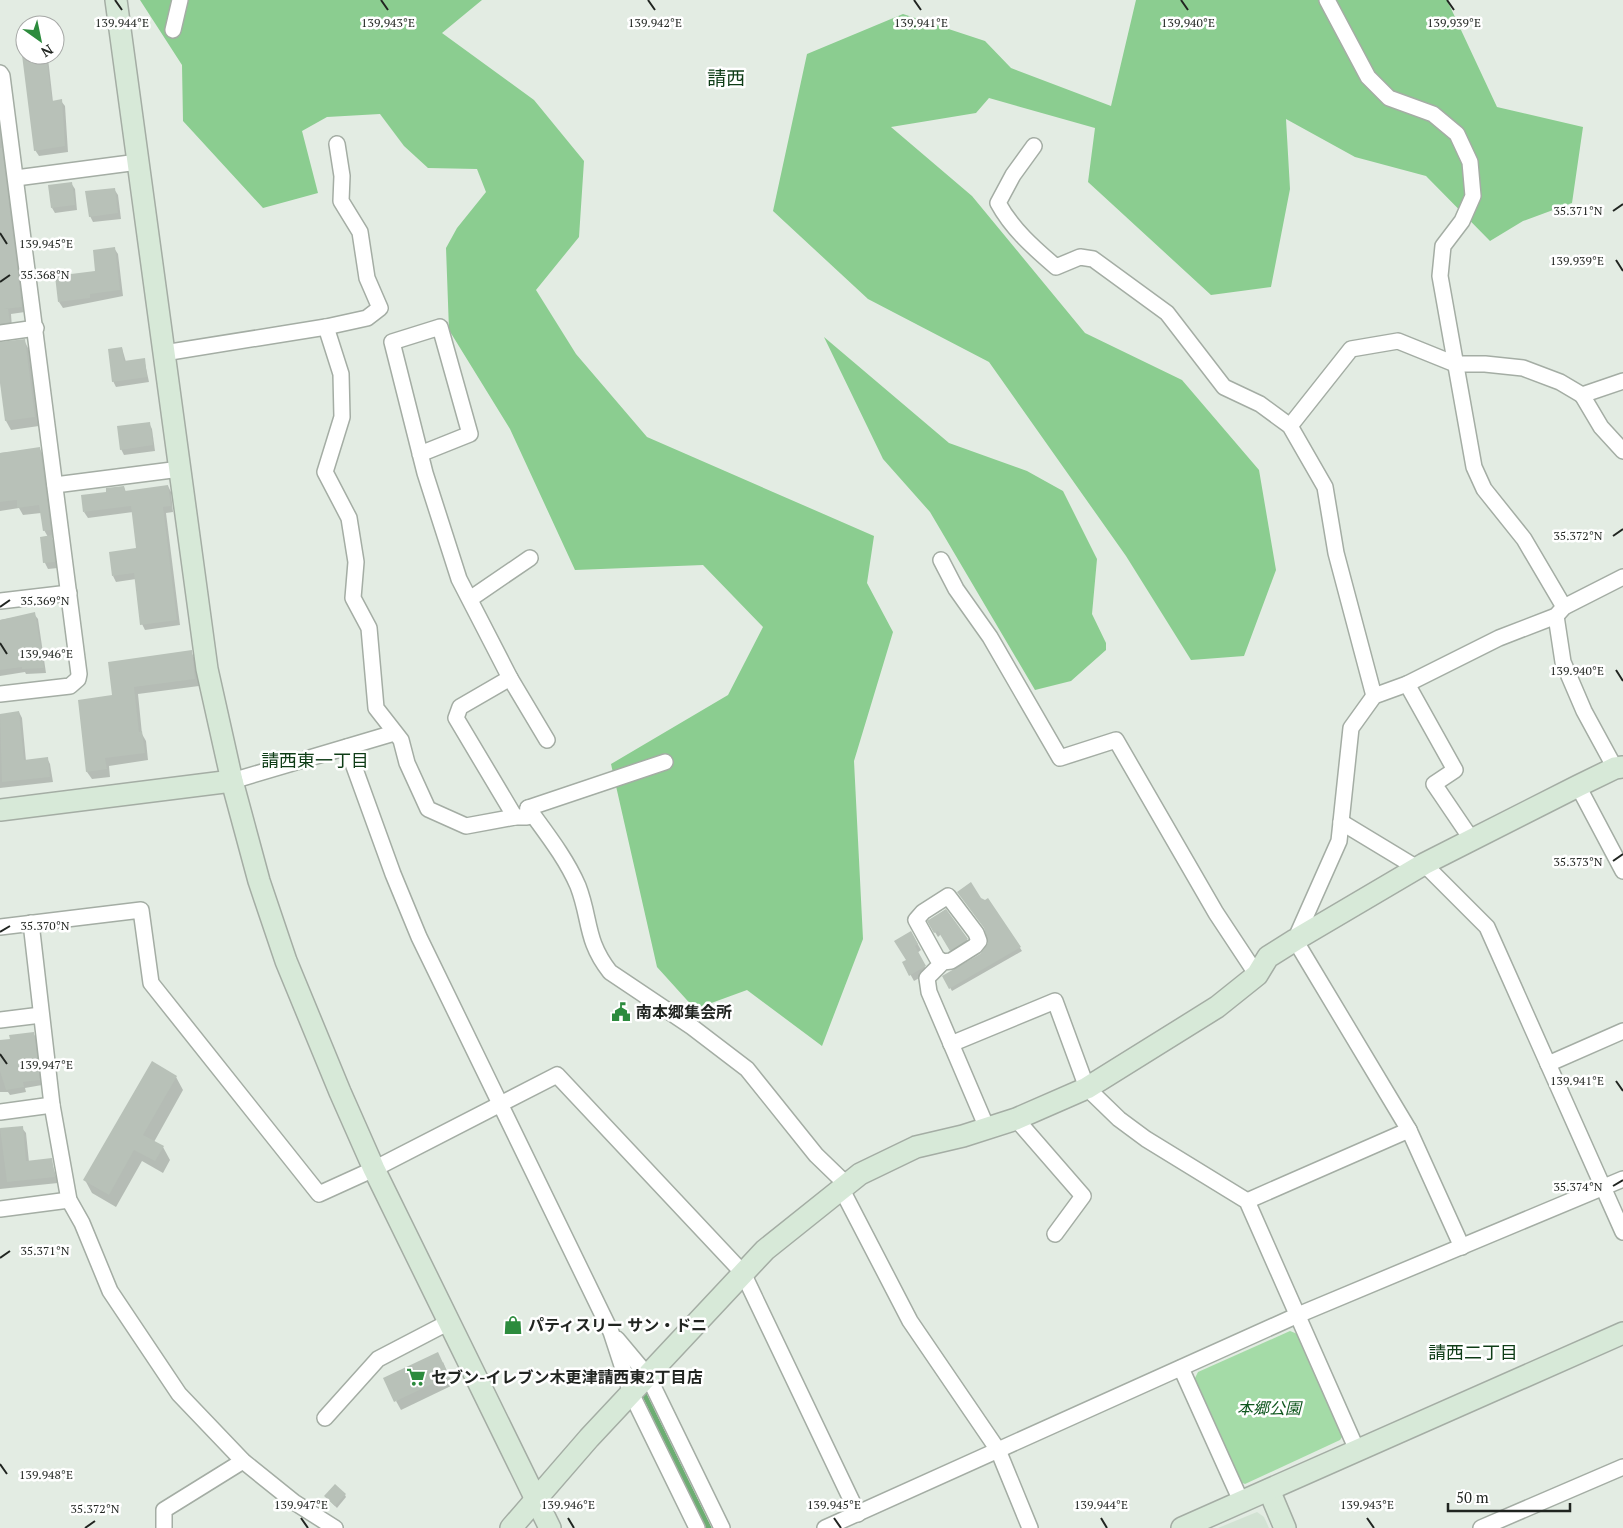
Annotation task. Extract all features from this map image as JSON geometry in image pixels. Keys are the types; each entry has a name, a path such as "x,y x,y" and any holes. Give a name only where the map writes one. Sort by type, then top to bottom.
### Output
{"street":[{"path":"116,0 207,669 232,781 259,882 286,961 374,1169 550,1528"},
{"path":"174,30 180,0"},
{"path":"511,1528 631,1393 765,1250 860,1174 916,1146 1016,1119 1087,1088 1217,1008 1257,975 1268,957 1295,940 1420,866 1619,767 1584,711 1563,662 1560,612 1524,539 1484,489 1474,466 1440,276 1443,246 1462,221 1473,196 1470,162 1457,134 1433,114 1389,98 1368,77 1327,0"},
{"path":"0,73 2,76 36,328 78,679 70,686 0,694"},
{"path":"164,353 326,327 367,318 380,308 367,278 360,232 341,200 342,176 337,144"},
{"path":"1034,146 1013,175 998,203 1004,215 1029,244 1056,267 1080,257 1093,258 1167,313 1224,387 1260,404 1290,426 1325,487 1336,553 1355,618 1374,696"},
{"path":"16,178 138,162"},
{"path":"326,327 340,374 342,417 325,472 349,518 356,562 353,598 369,628 376,708 401,740 407,763 428,809 466,826 522,813 665,762"},
{"path":"420,454 470,434 440,327 392,342 420,454 459,580 510,678 547,740"},
{"path":"0,333 36,328"},
{"path":"1290,426 1351,349 1398,341 1455,364 1485,364 1523,368 1560,382 1582,395 1600,427 1623,451"},
{"path":"1582,395 1623,381"},
{"path":"55,485 180,469"},
{"path":"470,600 530,558"},
{"path":"941,560 956,589 990,638 1060,758 1116,740 1216,913 1257,975"},
{"path":"1295,940 1339,841 1350,728 1374,696 1407,684 1499,638 1560,612 1623,577"},
{"path":"0,601 69,593"},
{"path":"510,678 460,707 456,718 522,813 562,856 578,887 591,940 601,960 610,972 692,1026 747,1069 843,1186 910,1321 998,1450 1030,1528"},
{"path":"1407,684 1455,770 1434,784 1472,840"},
{"path":"0,810 232,781 394,733"},
{"path":"347,747 393,874 419,937 611,1332 631,1393 697,1528"},
{"path":"1578,786 1623,870"},
{"path":"1341,822 1420,866 1487,927 1623,1232"},
{"path":"0,927 141,910 151,983 319,1194 374,1169 557,1076 743,1274 858,1514"},
{"path":"31,923 52,1105 69,1200 82,1223 110,1291 179,1394 243,1461 294,1502 335,1528"},
{"path":"1295,940 1410,1130 1462,1247"},
{"path":"943,962 928,978 929,992 987,1128"},
{"path":"951,1044 1055,1001 1087,1088 1119,1119 1146,1139 1247,1201 1357,1450"},
{"path":"0,1020 41,1015"},
{"path":"1548,1064 1623,1031"},
{"path":"0,1112 52,1105"},
{"path":"1016,1119 1083,1196 1055,1234"},
{"path":"1247,1201 1410,1130"},
{"path":"825,1528 1298,1315 1623,1179"},
{"path":"0,1208 69,1200"},
{"path":"326,1418 378,1359 449,1322"},
{"path":"611,1332 648,1376 722,1528"},
{"path":"1182,1528 1623,1333"},
{"path":"1181,1368 1241,1502"},
{"path":"164,1528 164,1510 243,1461"},
{"path":"1481,1528 1623,1467"},
{"path":"1269,1490 1285,1528"}],"shaded area":[{"path":"1257,1512 1264,1517 1269,1528 1218,1528"}],"green space":[{"path":"140,0 482,0 442,33 534,100 584,161 579,237 536,290 576,354 647,437 874,536 867,583 893,632 854,761 863,939 822,1046 747,990 695,1009 657,967 611,764 728,695 763,627 703,565 575,570 510,429 449,330 446,248 457,228 486,192 477,169 428,168 404,146 380,114 327,117 302,131 318,193 263,208 183,121 182,65"},
{"path":"1136,0 1447,0 1497,107 1583,127 1572,203 1523,221 1490,241 1426,176 1355,157 1286,119 1290,189 1271,287 1211,295 1088,182 1095,128 989,98 976,113 891,127 972,196 1085,333 1182,380 1259,470 1276,570 1244,656 1191,660 1126,556 989,362 868,299 773,211 807,54 903,14 985,41 1011,68 1111,106"},
{"path":"824,337 949,443 1027,471 1063,491 1097,559 1092,614 1106,643 1106,650 1071,681 1035,690 930,512 883,459"},
{"name":"本郷公園","path":"1290,1331 1300,1335 1344,1434 1340,1440 1245,1484 1240,1482 1193,1382 1198,1372"}],"building":[{"path":"23,65 47,65 52,101 62,99 65,146 34,151"},
{"path":"0,148 2,148 22,307 4,309 8,309 10,322 0,324"},
{"path":"72,182 75,205 51,208 48,185"},
{"path":"115,188 118,213 89,217 85,191"},
{"path":"115,247 120,290 90,294 90,298 58,302 55,276 95,271 93,250"},
{"path":"25,339 35,417 5,421 0,383 0,342"},
{"path":"122,347 124,361 145,358 147,377 112,382 108,349"},
{"path":"150,422 153,445 120,450 117,426"},
{"path":"40,447 51,530 43,531 39,505 17,508 17,500 0,502 0,453"},
{"path":"168,485 171,506 163,507 177,620 140,625 134,573 112,576 109,552 136,548 131,506 83,512 81,495 106,492 106,488 124,486 125,491"},
{"path":"52,535 55,562 43,563 40,537"},
{"path":"35,612 44,668 22,669 22,667 0,670 0,620"},
{"path":"192,650 195,679 134,687 139,732 142,731 145,753 105,758 107,769 86,772 78,700 112,695 108,662"},
{"path":"19,711 24,760 48,757 50,777 2,782 0,714"},
{"path":"971,882 981,898 985,900 988,898 1021,947 949,989 942,976 980,954 988,943 984,928 957,892"},
{"path":"946,909 968,939 950,951 938,931 934,933 927,921"},
{"path":"911,931 918,944 915,946 926,966 909,976 902,962 906,960 894,941"},
{"path":"34,1032 40,1080 23,1082 24,1087 6,1090 0,1071 0,1040 10,1039 9,1035"},
{"path":"152,1061 177,1076 143,1135 164,1146 155,1161 134,1150 109,1195 83,1180"},
{"path":"23,1126 26,1161 52,1158 55,1177 7,1182 0,1128"},
{"name":"セブン-イレブン木更津請西東2丁目店","path":"438,1352 449,1376 394,1402 383,1378"},
{"path":"335,1484 346,1494 335,1506 324,1496"}],"waterway":[{"path":"644,1394 709,1528"}],"place":[{"name":"南本郷集会所","path":"621,1012"},
{"name":"パティスリー サン・ドニ","path":"513,1325"},
{"name":"セブン-イレブン木更津請西東2丁目店","path":"416,1377"}],"district":[{"name":"請西","path":"726,78"},
{"name":"請西東一丁目","path":"315,761"},
{"name":"請西二丁目","path":"1473,1353"}]}
